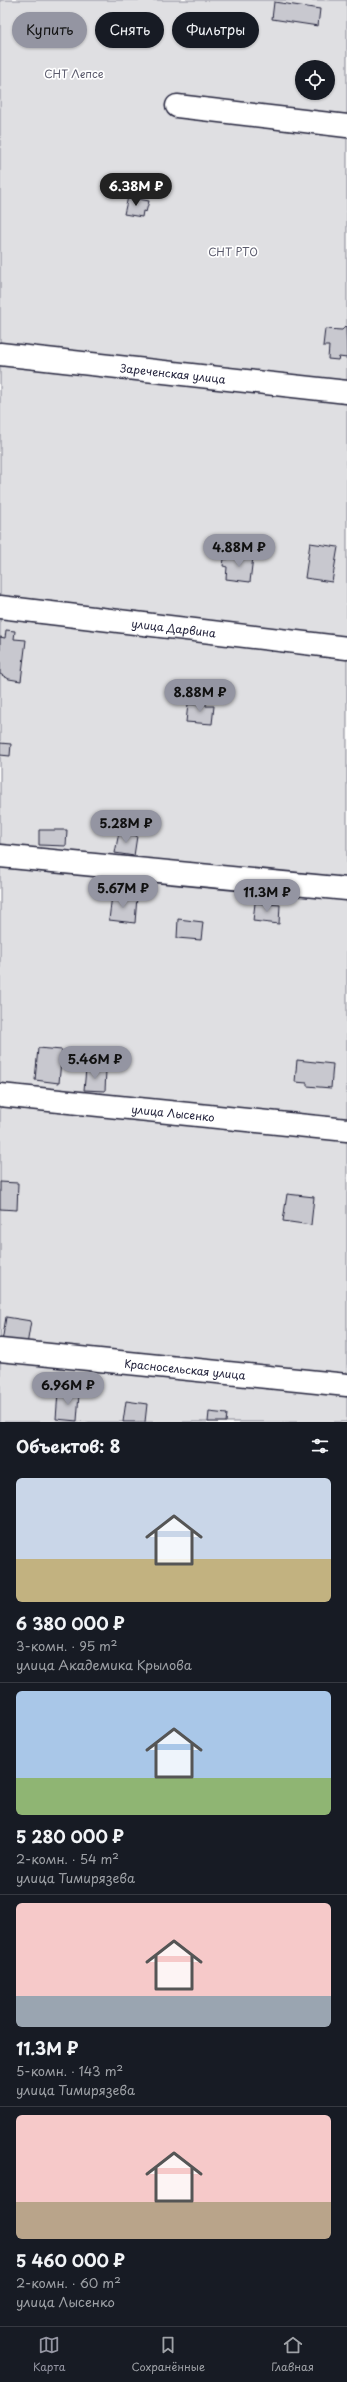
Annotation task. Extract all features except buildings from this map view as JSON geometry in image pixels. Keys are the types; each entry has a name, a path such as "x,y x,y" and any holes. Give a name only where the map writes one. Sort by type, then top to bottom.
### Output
{"street":[{"path":"177,106 347,126"},
{"name":"Зареченская улица","path":"0,354 347,392"},
{"name":"улица Дарвина","path":"0,607 347,648"},
{"path":"0,856 347,889"},
{"name":"улица Лысенко","path":"0,1095 347,1130"},
{"name":"Красносельская улица","path":"0,1350 347,1385"}],"green space":[{"path":"0,0 347,0 347,1422 0,1422"}],"park label":[{"name":"СНТ Лепсе","path":"74,73"},
{"name":"СНТ РТО","path":"233,251"}]}
